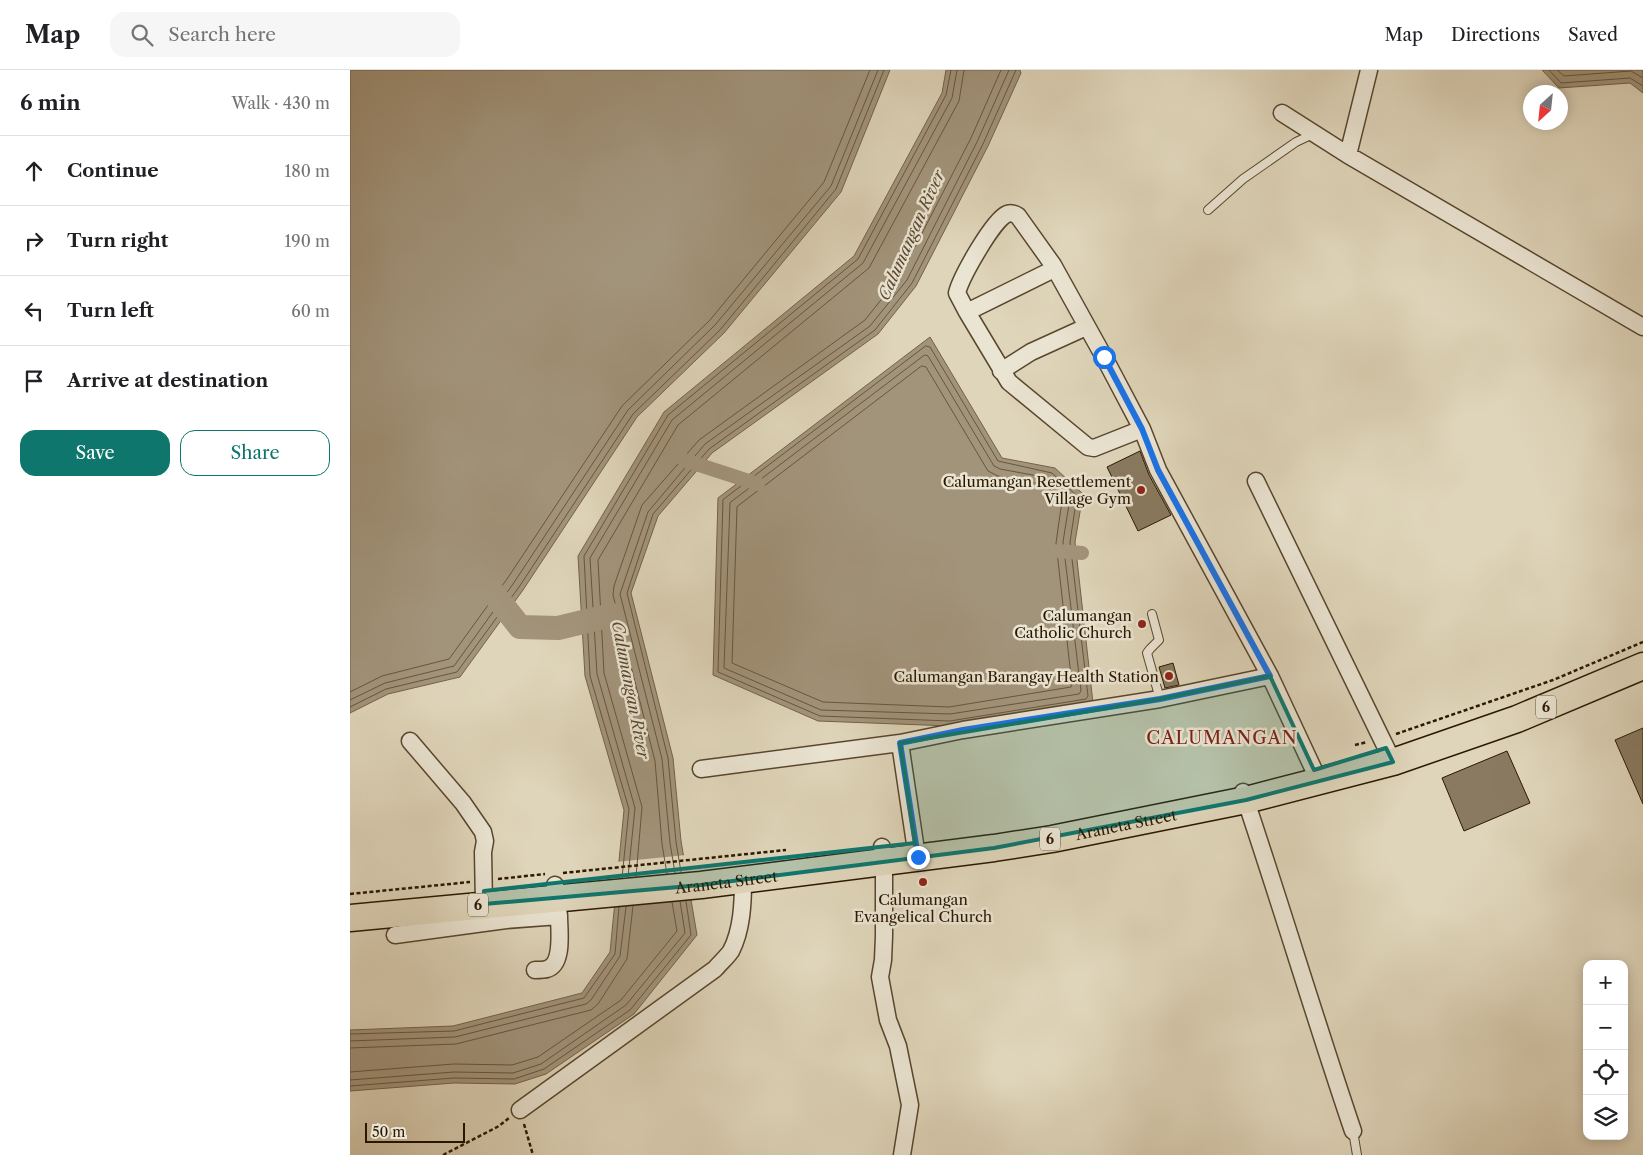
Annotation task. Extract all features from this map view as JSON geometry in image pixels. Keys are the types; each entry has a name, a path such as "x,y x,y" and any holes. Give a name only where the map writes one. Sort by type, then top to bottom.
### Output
{"highway":[{"path":"699,871 916,850 1122,810 1246,802 1442,731 1643,654"},
{"name":"6","path":"1387,750 1447,744 1517,719 1643,666"},
{"name":"Araneta Street","path":"350,918 484,897 557,900 605,881 699,871 743,880 883,854"},
{"path":"350,903 484,897"}],"street":[{"path":"1348,155 1369,70"},
{"path":"1282,113 1348,155 1643,327"},
{"path":"1142,429 1094,448 1088,447 1017,390 1001,371 958,298 957,293 978,248 1008,213 1014,213 1018,216 1054,269 1104,357 1142,429 1158,470 1270,676 1316,776"},
{"path":"967,312 1054,269"},
{"path":"1001,371 1030,352 1086,327"},
{"path":"1256,481 1387,750"},
{"path":"702,769 900,743 963,730 1160,699 1270,676"},
{"path":"410,741 463,803 483,832 485,841 484,897"},
{"path":"900,743 916,850"},
{"path":"1246,802 1279,899 1309,1002 1352,1131"},
{"path":"883,854 884,936 880,977 888,1020 898,1046 910,1105 902,1155"},
{"path":"520,1110 715,969 730,952 736,936 743,897 743,880"},
{"path":"395,935 506,920 557,900 558,955 555,963 548,969 535,970"}],"lane":[{"path":"1208,210 1243,179 1296,142 1315,133"},
{"path":"1152,614 1159,640 1147,653 1160,699"},
{"path":"1352,1131 1356,1155"}],"path":[{"path":"1355,745 1387,750 1643,642"},
{"path":"605,881 699,871 786,850"},
{"path":"350,894 387,890"},
{"path":"443,1155 499,1126 520,1110 533,1155"}],"highlighted area":[{"path":"1270,676 1314,770 1386,748 1393,762 1246,800 994,848 701,885 484,904 484,891 915,843 900,743 1160,699"}],"water":[{"path":"350,70 890,70 841,192 724,333 637,417 523,590 460,677 388,694 350,713"},
{"name":"Calumangan River","path":"946,70 1020,70 1021,73 988,146 916,286 878,334 712,453 658,516 631,593 673,758 681,841 697,935 634,1014 546,1074 515,1084 454,1083 350,1091 350,1030 453,1026 582,993 610,952 624,810 585,676 578,556 664,412 854,256 942,93"},
{"path":"1542,70 1643,70 1643,93 1630,83 1568,87 1568,85 1556,85"},
{"path":"930,337 1002,458 1055,468 1083,494 1075,542 1093,703 950,726 818,721 713,675 718,498"}],"pier":[{"path":"686,855 693,896 612,905 616,862"}],"building":[{"name":"Calumangan Resettlement Village Gym","path":"1140,451 1149,475 1171,515 1138,531 1107,467"},
{"name":"Calumangan Barangay Health Station","path":"1173,663 1179,685 1165,688 1159,667"},
{"path":"1643,728 1643,804 1615,740"},
{"path":"1507,751 1530,803 1464,831 1442,778"}],"waterway":[{"path":"684,460 758,484"},
{"path":"1058,551 1082,553"},
{"name":"Calumangan River","path":"488,585 520,627 558,628 612,615"}],"place":[{"name":"Calumangan Resettlement Village Gym","path":"1141,490"},
{"name":"Calumangan Catholic Church","path":"1142,624"},
{"name":"Calumangan Barangay Health Station","path":"1169,676"},
{"name":"Calumangan Evangelical Church","path":"923,882"}],"district":[{"name":"CALUMANGAN","path":"1222,738"}],"route":[{"path":"918,857 900,743 963,730 1160,699 1270,676 1158,470 1142,429 1104,357"}]}
